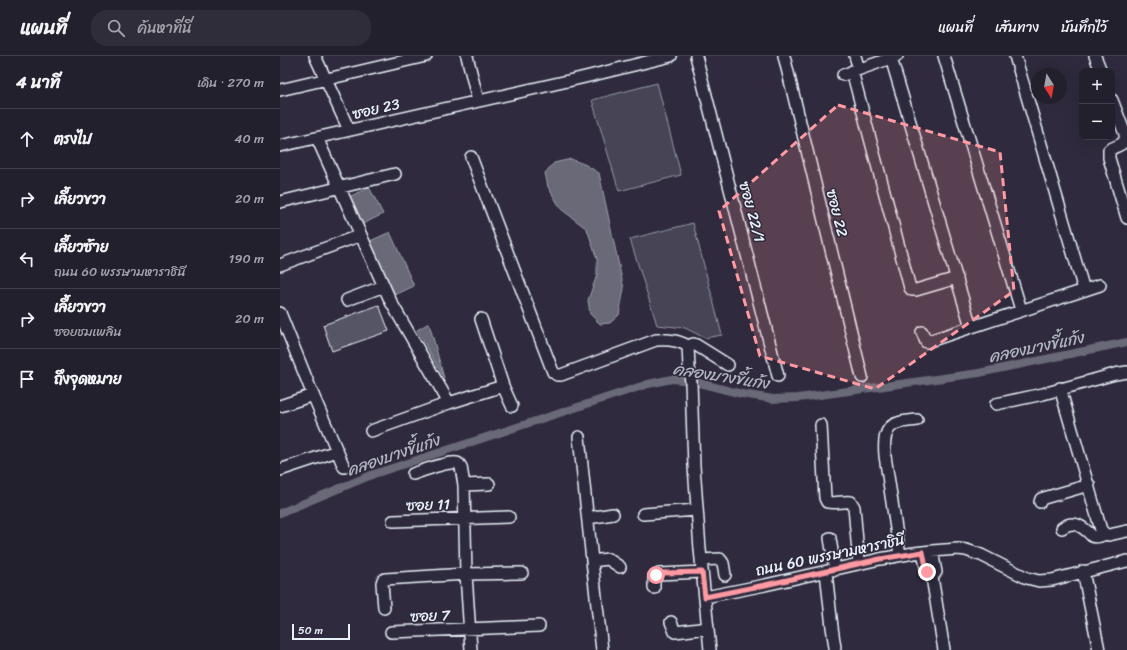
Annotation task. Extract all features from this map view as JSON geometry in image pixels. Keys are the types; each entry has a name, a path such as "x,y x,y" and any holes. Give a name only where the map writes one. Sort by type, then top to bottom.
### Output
{"street":[{"path":"315,56 349,130"},
{"path":"280,90 426,56"},
{"path":"467,56 478,101 671,56"},
{"name":"ซอย 22/1","path":"696,56 778,376"},
{"name":"ซอย 22","path":"784,56 862,377"},
{"path":"855,56 851,72 910,288 912,290 916,290 957,278"},
{"path":"944,56 1021,310"},
{"path":"1015,56 1084,290"},
{"path":"1095,56 1100,68"},
{"path":"851,72 894,57 971,327"},
{"name":"ซอย 23","path":"280,146 478,101"},
{"path":"1114,104 1126,139 1125,142 1109,150 1109,158 1127,218"},
{"path":"317,138 384,286 410,336 449,404"},
{"path":"470,157 553,372 557,375 561,375 656,340 664,339 679,341 688,346 690,344 696,345 728,365"},
{"path":"280,202 395,174"},
{"path":"280,265 361,235"},
{"path":"922,332 926,342 1100,285"},
{"path":"347,300 384,286"},
{"path":"280,313 344,467"},
{"path":"481,319 512,406"},
{"path":"688,346 697,510 710,650"},
{"path":"996,404 1127,372"},
{"path":"371,431 504,386"},
{"path":"1060,388 1101,530 1105,534"},
{"path":"280,406 313,395"},
{"path":"900,555 885,456 885,437 890,426 897,423 917,420"},
{"path":"821,425 825,498 827,502 833,504 851,502 854,507 859,564"},
{"path":"579,437 602,650"},
{"path":"280,470 336,450"},
{"path":"413,474 448,464 457,463 461,467 464,485 466,574 471,650"},
{"path":"464,485 489,484"},
{"path":"1040,502 1041,499 1089,485"},
{"path":"643,514 697,510"},
{"path":"588,518 613,514"},
{"name":"ซอย 11","path":"393,521 509,517"},
{"path":"1062,528 1067,524 1081,526 1092,536 1097,537 1105,534 1109,535 1127,531"},
{"path":"830,538 832,627 835,648"},
{"name":"ถนน 60 พรรษามหาราชินี","path":"705,597 900,555 927,551 958,549 966,550 1027,578 1039,581 1052,580 1127,561"},
{"path":"927,551 927,572 932,577 944,650"},
{"path":"592,560 608,559 620,567"},
{"path":"701,560 720,559 723,562 725,575"},
{"path":"1083,571 1100,650"},
{"path":"654,588 654,577 658,574 702,572"},
{"path":"384,608 382,583 385,578 522,573"},
{"path":"671,622 675,632 708,628"},
{"name":"ซอย 7","path":"391,632 538,626"}],"highlighted area":[{"path":"838,105 1000,152 1014,291 875,389 760,356 719,211"}],"shaded area":[{"path":"657,83 681,175 619,191 592,100"},
{"path":"693,223 722,335 705,338 685,328 657,325 630,239"}],"water":[{"path":"571,159 586,165 599,173 624,289 619,315 610,323 600,324 590,314 588,300 597,275 597,259 587,229 561,209 548,187 545,173 554,163"},
{"path":"369,187 383,214 361,225 347,198"},
{"path":"390,232 414,286 393,296 368,242"},
{"path":"429,323 444,378 417,330"}],"building":[{"path":"379,305 389,331 332,351 323,325"}],"waterway":[{"name":"คลองบางขี้แก้ง","path":"280,513 374,474 648,384 672,379 691,381 742,394 773,399 798,398 979,373 1127,342"}],"route":[{"path":"656,575 663,573 702,572 705,597 914,553 923,552 927,572"}]}
